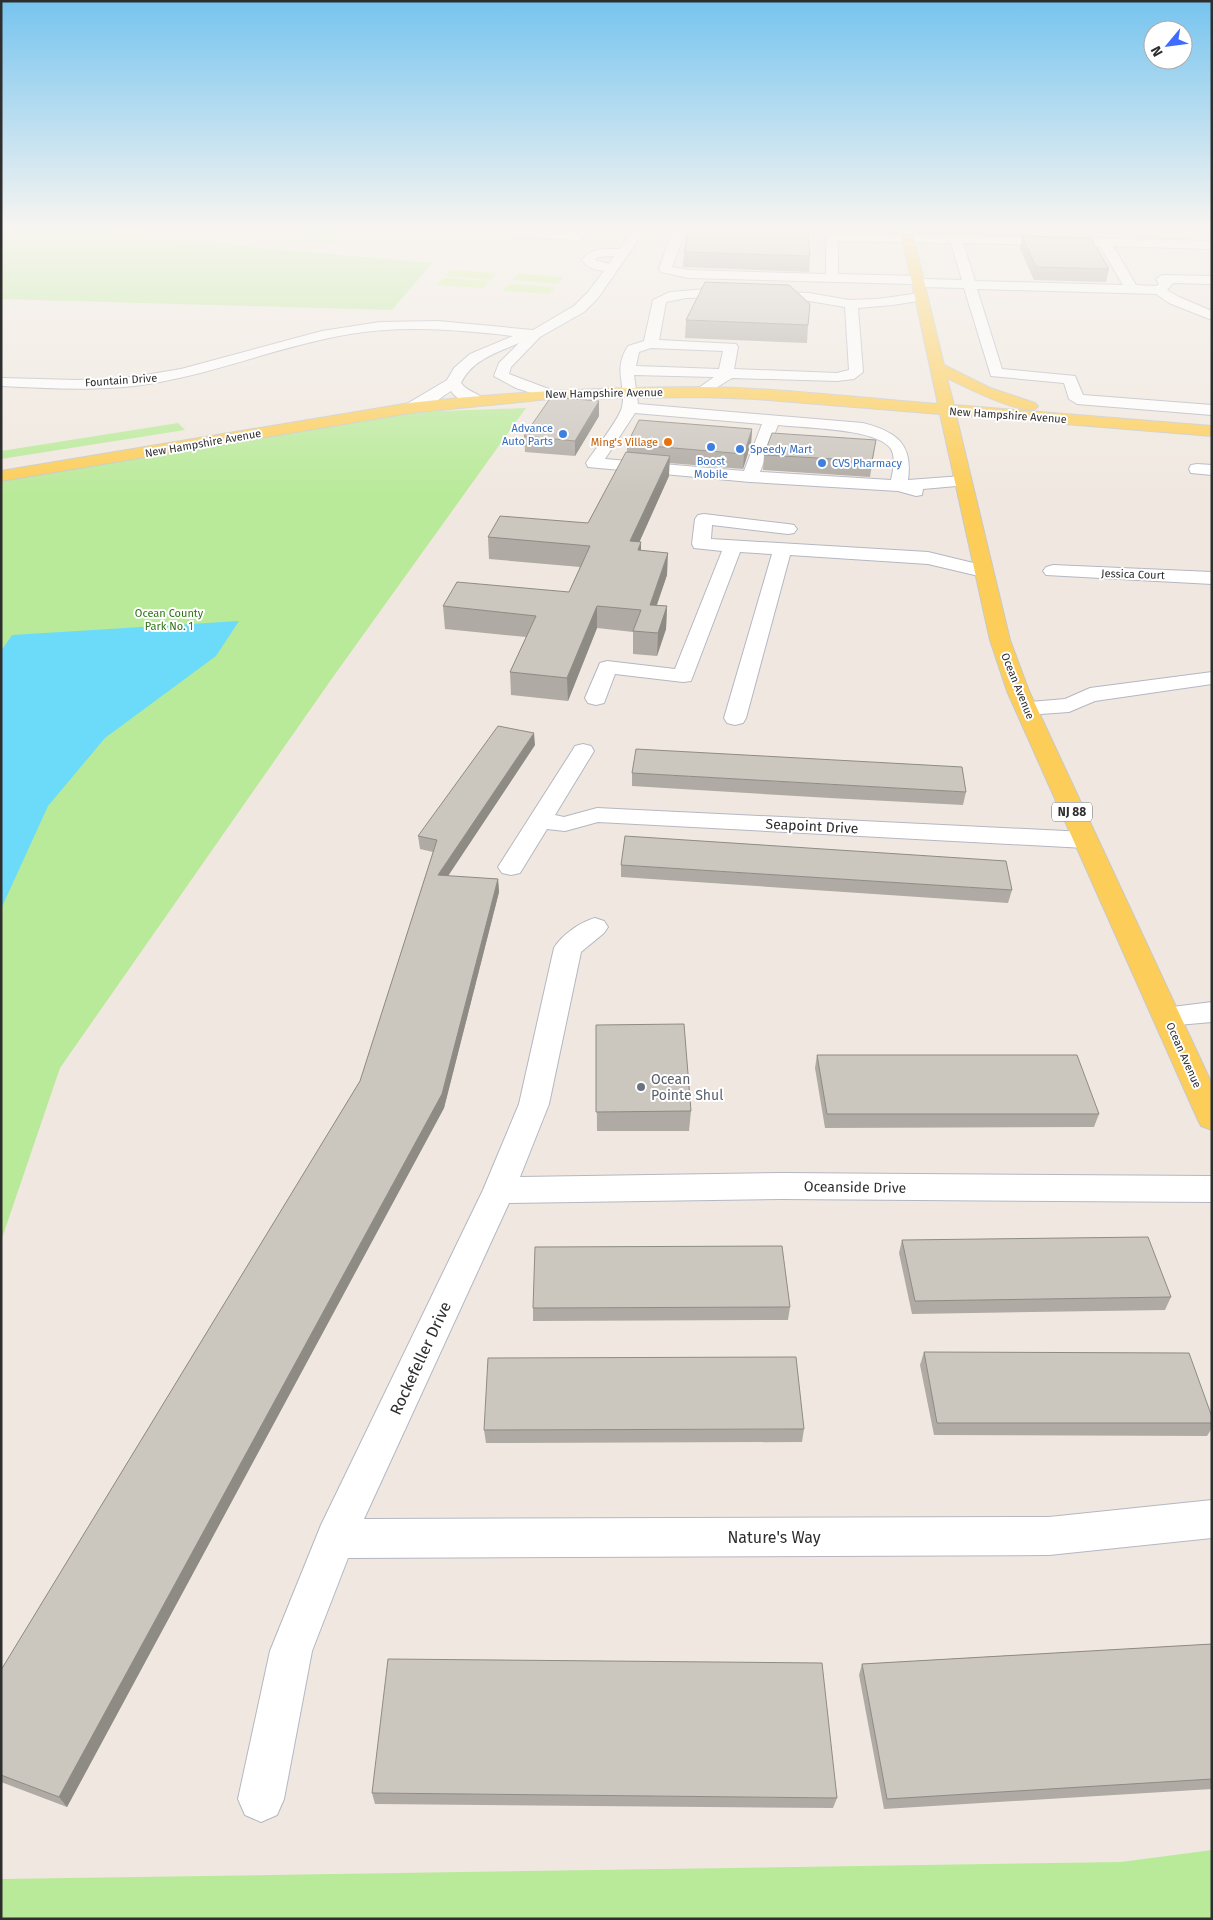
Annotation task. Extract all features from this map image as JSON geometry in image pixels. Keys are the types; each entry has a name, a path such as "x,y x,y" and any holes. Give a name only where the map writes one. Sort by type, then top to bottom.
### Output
{"main road":[{"name":"Ocean Avenue","path":"915,317 936,366 1000,640 1022,699 1212,1118"},
{"path":"936,366 999,396 1074,420"},
{"name":"New Hampshire Avenue","path":"1,476 410,408 482,399 549,394 701,392 744,394 1212,431"}],"street":[{"path":"410,408 422,403 453,382 459,371 475,357 535,334 566,317"},
{"path":"651,344 657,317"},
{"path":"628,370 730,367 846,376 856,372 853,317"},
{"path":"980,317 996,373 1070,379 1077,399 1212,410"},
{"name":"Fountain Drive","path":"1,382 105,384 151,380 294,341 382,326 452,326 535,334"},
{"path":"453,382 462,394 482,399 498,390 504,366 535,334"},
{"path":"505,344 524,347"},
{"path":"744,394 730,367 731,347 651,344 635,348 628,370 630,408 594,463 750,477 899,486 966,500"},
{"path":"836,362 856,362"},
{"path":"701,392 730,367"},
{"path":"501,376 521,386 549,394"},
{"path":"630,408 863,428 898,447 903,460 899,486"},
{"path":"750,477 772,420"},
{"path":"620,423 639,425"},
{"path":"746,434 785,438"},
{"path":"860,444 898,447"},
{"path":"899,486 962,480"},
{"path":"788,529 704,519 701,544 928,558 983,571"},
{"path":"596,698 607,667 683,676 733,546"},
{"path":"928,558 977,547"},
{"path":"735,718 782,550"},
{"name":"Jessica Court","path":"1053,571 1212,578"},
{"path":"1022,699 1069,705 1090,695 1212,678"},
{"path":"511,867 583,751"},
{"name":"Seapoint Drive","path":"541,820 564,824 596,815 1085,840"},
{"name":"Rockefeller Drive","path":"261,1799 291,1651 335,1539 499,1190 534,1104 568,948 595,927"},
{"path":"1166,1016 1212,1012"},
{"name":"Oceanside Drive","path":"499,1190 782,1186 1212,1189"},
{"name":"Nature's Way","path":"335,1539 1049,1536 1212,1519"}],"green space":[{"name":"Ocean County Park No. 1","path":"526,408 333,677 60,1068 1,1241 1,476 413,412"},
{"path":"178,423 185,430 1,459 1,451"},
{"path":"1212,1850 1212,1919 1,1919 1,1879 1121,1862"}],"water":[{"path":"239,621 216,656 105,738 48,806 1,909 1,651 12,635"}],"building":[{"path":"688,317 809,317 808,325 686,320"},
{"path":"551,397 599,401 575,441 524,436"},
{"path":"639,420 752,429 744,454 627,444"},
{"path":"772,433 876,440 872,461 764,455"},
{"path":"626,452 670,456 630,541 641,542 638,550 668,553 650,605 667,606 658,633 633,631 641,610 597,606 567,678 510,672 536,616 443,606 457,582 569,592 590,546 488,537 500,516 588,523"},
{"path":"498,726 534,733 438,875 498,879 442,1094 59,1797 1,1775 1,1670 360,1081 437,840 418,836"},
{"path":"636,749 962,767 966,792 632,773"},
{"path":"625,836 1006,861 1012,890 621,865"},
{"name":"Ocean Pointe Shul","path":"684,1024 691,1111 596,1112 596,1025"},
{"path":"817,1055 1077,1055 1099,1114 827,1114"},
{"path":"1148,1237 1171,1297 915,1301 902,1240"},
{"path":"782,1246 790,1307 533,1308 535,1247"},
{"path":"924,1352 1189,1353 1212,1417 1212,1423 937,1423"},
{"path":"796,1357 804,1429 484,1430 488,1358"},
{"path":"1212,1644 1212,1779 887,1799 862,1664"},
{"path":"388,1659 822,1663 837,1798 372,1793"}],"place":[{"name":"Advance Auto Parts","path":"563,434"},
{"name":"Ming's Village","path":"668,442"},
{"name":"Boost Mobile","path":"711,447"},
{"name":"Speedy Mart","path":"740,449"},
{"name":"CVS Pharmacy","path":"822,463"},
{"name":"Ocean Pointe Shul","path":"641,1087"}]}
